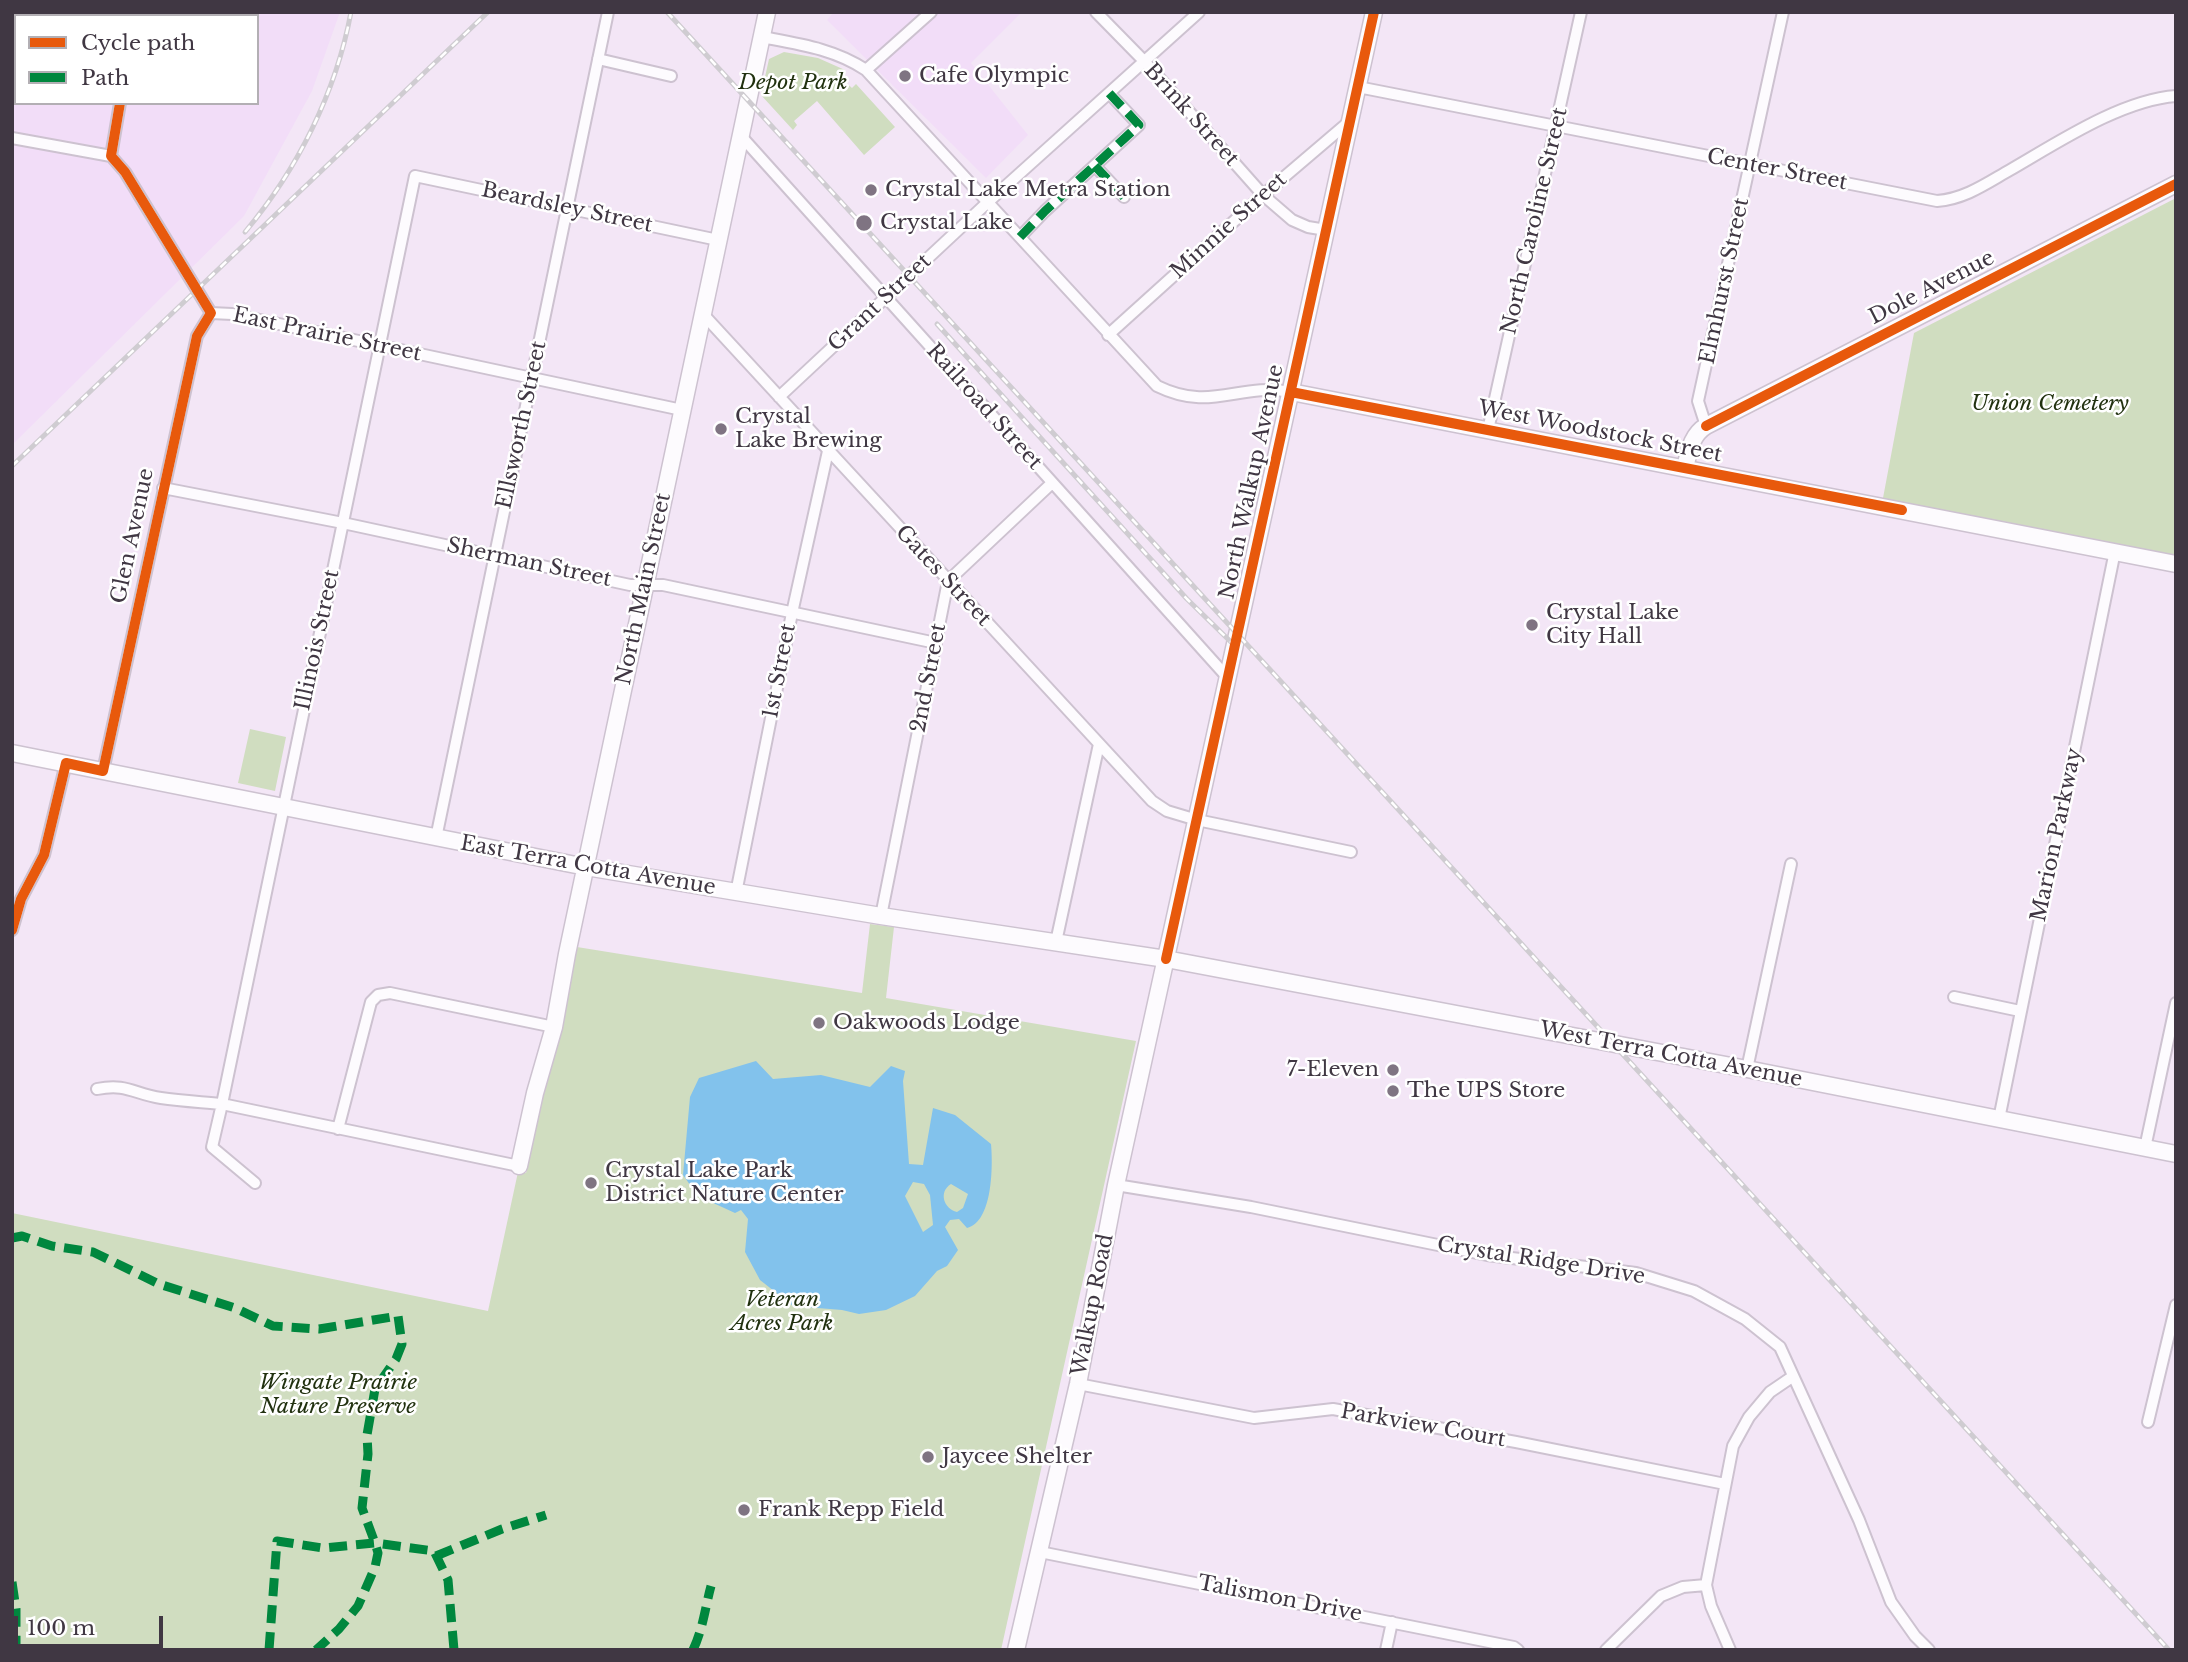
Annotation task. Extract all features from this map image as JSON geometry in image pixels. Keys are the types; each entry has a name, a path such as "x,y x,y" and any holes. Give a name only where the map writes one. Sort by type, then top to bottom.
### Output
{"street":[{"name":"Ellsworth Street","path":"436,838 608,12"},
{"name":"North Main Street","path":"519,1166 535,1093 554,1027 567,954 767,12"},
{"path":"866,70 931,12"},
{"name":"Brink Street","path":"1096,12 1145,62 1263,195 1292,220 1308,227 1326,230"},
{"name":"Grant Street","path":"779,397 988,202 1199,12"},
{"name":"North Walkup Avenue","path":"1167,959 1374,12"},
{"name":"North Caroline Street","path":"1488,430 1581,12"},
{"name":"Elmhurst Street","path":"1706,426 1698,401 1783,12"},
{"path":"762,37 817,47 838,54 866,70 1157,386 1186,397 1216,398 1264,389 1291,392"},
{"path":"598,59 671,76"},
{"name":"Center Street","path":"1358,87 1925,199 1950,200 1974,191 2081,129 2137,104 2155,98 2176,96"},
{"path":"1020,237 1139,125 1109,93"},
{"path":"12,138 111,156 120,105"},
{"name":"Minnie Street","path":"1108,335 1263,195 1351,120"},
{"name":"Railroad Street","path":"741,136 1228,678"},
{"name":"East Prairie Street","path":"111,156 125,173 211,313 232,314 682,410"},
{"path":"1094,166 1124,197"},
{"name":"Beardsley Street","path":"415,176 718,240"},
{"name":"Illinois Street","path":"255,1183 212,1147 415,176"},
{"name":"Dole Avenue","path":"1706,426 2176,184"},
{"name":"Glen Avenue","path":"103,771 197,336 211,313"},
{"name":"Gates Street","path":"702,313 1159,807 1197,820 1351,852"},
{"name":"West Woodstock Street","path":"1291,392 2176,564"},
{"path":"1685,468 1698,431 1706,426"},
{"name":"1st Street","path":"736,892 792,613 828,451"},
{"path":"948,581 1052,483"},
{"name":"Sherman Street","path":"163,488 343,523 630,585 663,585 936,643"},
{"name":"Marion Parkway","path":"1998,1119 2115,551"},
{"name":"2nd Street","path":"881,916 948,581"},
{"path":"1056,942 1099,744"},
{"name":"East Terra Cotta Avenue","path":"12,753 586,867 881,916 1167,959"},
{"path":"12,930 21,899 44,855 66,764"},
{"path":"1747,1069 1791,864"},
{"name":"West Terra Cotta Avenue","path":"1167,959 2176,1154"},
{"name":"Walkup Road","path":"1016,1650 1078,1384 1116,1185 1167,959"},
{"path":"338,1129 371,1002 378,995 390,993 554,1027"},
{"path":"1954,997 2021,1012"},
{"path":"2146,1148 2176,1003"},
{"path":"97,1089 126,1087 158,1097 222,1104 519,1166"},
{"name":"Crystal Ridge Drive","path":"1116,1185 1251,1207 1487,1255 1636,1273 1694,1292 1745,1319 1780,1347 1858,1520 1891,1602 1915,1636 1929,1650"},
{"path":"2148,1422 2176,1305"},
{"path":"1730,1650 1711,1606 1706,1585 1733,1446 1749,1417 1770,1392 1792,1377"},
{"name":"Parkview Court","path":"1078,1384 1254,1418 1333,1409 1725,1484"},
{"name":"Talismon Drive","path":"1040,1552 1514,1647 1518,1650"},
{"path":"1606,1650 1661,1596 1683,1587 1706,1585"},
{"path":"1386,1650 1392,1622"}],"shaded area":[{"path":"12,12 340,12 312,91 244,216 12,445"},
{"path":"834,12 1022,12 971,63 1028,135 986,178 827,20"}],"green space":[{"name":"Depot Park","path":"784,52 818,58 845,70 840,77 852,88 856,84 895,127 864,155 817,101 794,121 797,125 793,130 761,95 769,59"},
{"name":"Union Cemetery","path":"2176,198 2176,558 1883,498 1914,333"},
{"path":"250,729 286,737 275,791 238,783"},
{"name":"Veteran Acres Park","path":"870,924 894,927 886,998 1136,1041 1001,1650 12,1650 12,1213 488,1311 518,1172 526,1173 577,947 862,993"}],"water":[{"path":"756,1061 773,1079 821,1075 870,1087 891,1066 905,1071 903,1081 909,1164 923,1165 933,1108 955,1115 991,1144 990,1192 982,1215 976,1224 967,1228 959,1219 950,1220 945,1227 958,1250 947,1266 937,1271 915,1296 886,1310 859,1314 793,1306 760,1280 745,1252 748,1219 741,1210 735,1213 698,1196 683,1175 690,1097 699,1078","holes":["913,1182 924,1184 930,1195 933,1225 923,1232 905,1196","951,1184 968,1194 963,1208 957,1212 944,1200 945,1191"]}],"railway":[{"path":"245,232 281,183 312,129 335,72 351,12"},
{"path":"12,466 488,12"},
{"path":"667,12 2169,1650"},
{"path":"937,324 1187,599 1234,645"}],"marked path":[{"path":"1020,237 1139,125 1109,93"},
{"path":"1095,166 1124,197"},
{"path":"12,1238 22,1236 52,1246 93,1252 159,1284 235,1308 273,1326 319,1329 398,1316 402,1344 396,1359 375,1389 367,1435 368,1454 362,1508 378,1553 375,1567 358,1606 339,1629 316,1650"},
{"path":"436,1556 502,1529 546,1515"},
{"path":"269,1650 277,1541 323,1548 375,1543 434,1551 448,1580 454,1650"},
{"path":"12,1582 16,1609 16,1650"},
{"path":"693,1650 702,1626 711,1586"}],"cycle path":[{"path":"1166,959 1374,12"},
{"path":"12,930 21,899 44,855 66,763 103,771 197,336 211,313 125,172 111,156 120,105"},
{"path":"1706,426 2176,184"},
{"path":"1291,392 1902,510"}],"place":[{"name":"Cafe Olympic","path":"905,76"},
{"name":"Crystal Lake Metra Station","path":"871,190"},
{"name":"Crystal Lake","path":"864,223"},
{"name":"Crystal Lake Brewing","path":"721,429"},
{"name":"Crystal Lake City Hall","path":"1532,625"},
{"name":"Oakwoods Lodge","path":"819,1023"},
{"name":"7-Eleven","path":"1393,1070"},
{"name":"The UPS Store","path":"1393,1091"},
{"name":"Crystal Lake Park District Nature Center","path":"591,1183"},
{"name":"Jaycee Shelter","path":"928,1457"},
{"name":"Frank Repp Field","path":"744,1510"}],"park label":[{"name":"Wingate Prairie Nature Preserve","path":"338,1395"}]}
